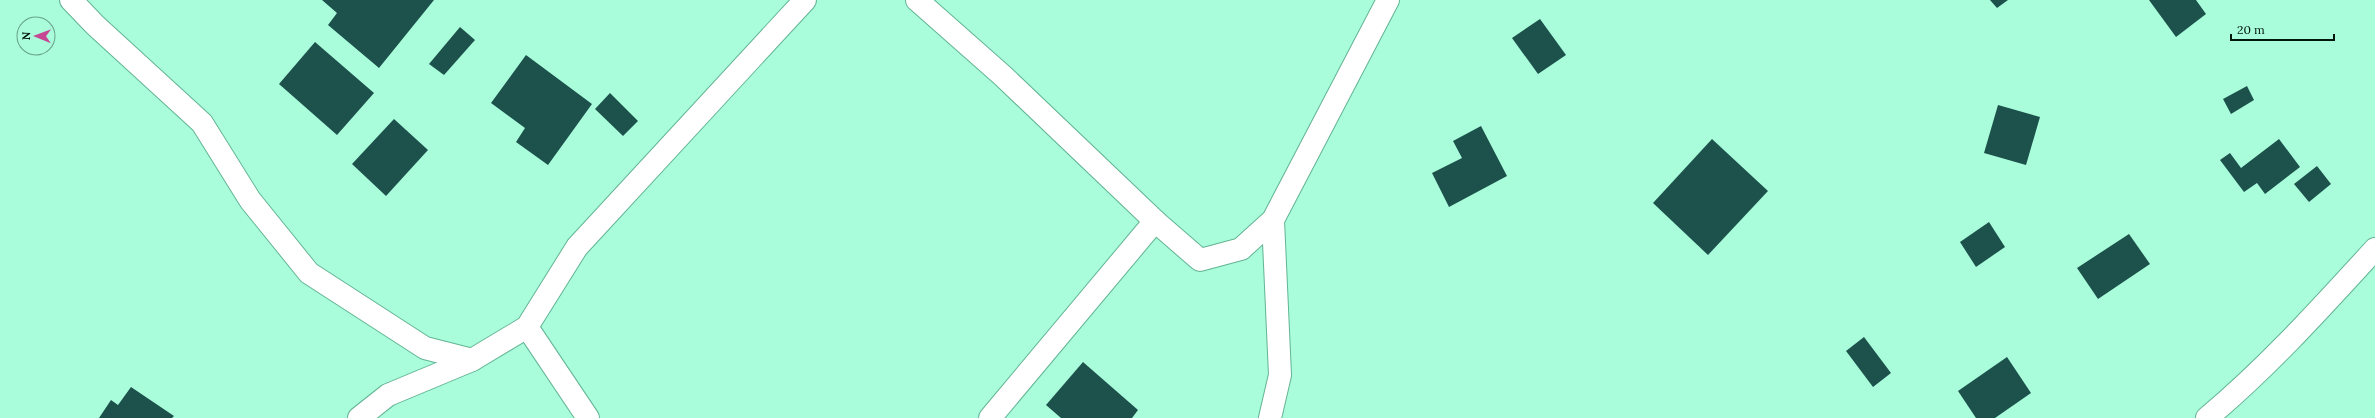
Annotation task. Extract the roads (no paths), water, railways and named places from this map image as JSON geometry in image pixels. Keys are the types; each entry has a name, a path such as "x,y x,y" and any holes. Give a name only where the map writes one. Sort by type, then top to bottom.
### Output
{"street":[{"path":"71,0 95,25 202,123 250,200 309,273 425,348 472,360"},
{"path":"359,418 388,395 472,360 527,327 577,247 805,0"},
{"path":"917,0 1003,76 1155,222 1200,260 1241,249 1273,220 1388,0"},
{"path":"1270,418 1280,375 1273,220"},
{"path":"990,418 1155,222"},
{"path":"2207,418 2237,393 2284,348 2375,249"},
{"path":"527,327 588,418"}]}
